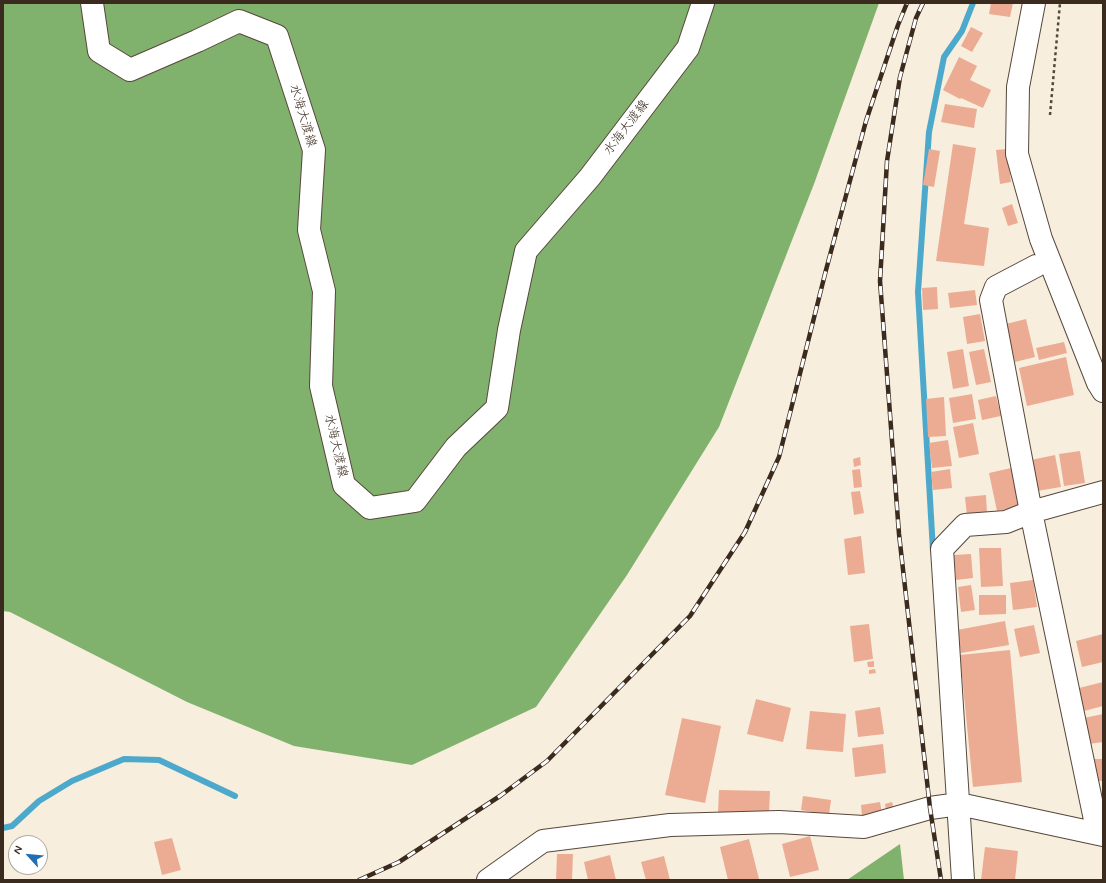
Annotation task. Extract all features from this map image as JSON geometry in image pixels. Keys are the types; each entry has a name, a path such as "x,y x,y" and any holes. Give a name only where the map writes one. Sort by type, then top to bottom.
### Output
{"street":[{"name":"水海大渡線","path":"92,3 99,51 130,70 240,21 277,36 314,150 309,230 324,290 321,386 344,485 370,508 416,501 456,447 497,408 509,330 526,251 590,177 688,48 703,3"},
{"path":"1034,3 1018,87 1017,154 1041,239 1103,391"},
{"path":"488,880 543,841 670,825 779,822 864,827 930,808 959,804 1100,834 1031,512 991,300 996,287 1036,266"},
{"path":"963,880 942,549 965,525 1006,522 1031,512 1103,492"}],"path":[{"path":"1050,115 1060,3"}],"green space":[{"path":"3,3 879,3 814,184 719,427 627,575 536,707 412,765 294,746 187,702 10,612 3,611"},
{"path":"900,844 904,880 847,880"}],"building":[{"path":"991,3 1013,3 1010,17 989,14"},
{"path":"971,27 983,33 972,52 961,46"},
{"path":"959,57 977,66 970,80 991,90 983,108 961,98 960,99 943,90"},
{"path":"945,104 977,109 974,128 941,122"},
{"path":"953,144 976,148 964,224 989,228 984,266 936,261"},
{"path":"929,149 940,151 934,187 923,185"},
{"path":"1007,149 1011,182 1000,184 996,150"},
{"path":"1012,204 1018,223 1008,226 1002,208"},
{"path":"937,287 938,309 923,310 922,288"},
{"path":"975,290 977,305 950,308 948,293"},
{"path":"980,314 985,341 967,344 963,317"},
{"path":"1026,319 1035,357 1015,362 1006,324"},
{"path":"1064,342 1067,353 1039,360 1036,348"},
{"path":"963,349 969,386 953,389 947,352"},
{"path":"984,349 991,382 976,385 969,352"},
{"path":"1066,357 1074,395 1027,406 1019,368"},
{"path":"972,394 976,419 953,423 949,398"},
{"path":"996,396 1001,416 982,420 978,400"},
{"path":"944,397 946,436 928,437 926,399"},
{"path":"973,423 979,454 959,458 953,427"},
{"path":"948,440 952,466 932,468 929,443"},
{"path":"1080,451 1085,483 1064,486 1059,454"},
{"path":"1055,455 1061,487 1037,491 1031,460"},
{"path":"860,457 861,465 854,467 853,459"},
{"path":"1011,468 1019,507 997,511 989,473"},
{"path":"860,469 862,487 854,488 852,470"},
{"path":"950,469 952,488 933,490 931,472"},
{"path":"860,491 864,513 854,515 851,492"},
{"path":"986,495 987,514 967,516 965,497"},
{"path":"861,536 865,573 848,575 844,539"},
{"path":"979,548 1001,548 1003,586 981,587"},
{"path":"971,554 973,578 956,580 954,555"},
{"path":"1033,580 1037,607 1013,610 1010,583"},
{"path":"971,585 975,610 961,612 958,587"},
{"path":"979,595 1006,595 1006,614 979,615"},
{"path":"1005,621 1009,645 961,653 957,630"},
{"path":"869,624 873,659 854,662 850,626"},
{"path":"1034,625 1040,653 1020,657 1014,629"},
{"path":"1103,634 1103,662 1082,667 1076,641"},
{"path":"1010,650 1022,782 973,787 960,655"},
{"path":"874,661 874,667 868,667 867,662"},
{"path":"875,669 876,673 869,674 869,670"},
{"path":"1103,682 1103,706 1084,711 1079,688"},
{"path":"756,699 791,708 783,742 747,734"},
{"path":"880,707 884,734 858,737 855,711"},
{"path":"810,711 846,714 843,752 806,749"},
{"path":"1103,714 1103,742 1089,744 1084,718"},
{"path":"682,718 721,726 705,803 665,795"},
{"path":"883,744 886,773 855,777 852,748"},
{"path":"1094,759 1103,759 1103,781 1096,781"},
{"path":"719,790 770,791 769,813 718,812"},
{"path":"803,796 831,800 829,815 801,810"},
{"path":"880,802 882,814 862,816 861,805"},
{"path":"892,802 894,810 886,811 885,804"},
{"path":"810,836 819,870 790,877 782,844"},
{"path":"172,838 181,870 162,875 154,842"},
{"path":"749,839 759,879 728,880 720,847"},
{"path":"985,847 1018,851 1015,880 981,880"},
{"path":"557,854 573,854 572,880 556,880"},
{"path":"610,855 616,880 588,880 584,862"},
{"path":"664,856 670,880 646,880 641,862"}],"waterway":[{"path":"933,551 918,292 929,132 944,57 962,31 973,3"},
{"path":"3,828 12,826 39,801 72,781 124,759 159,760 235,796"}],"railway":[{"path":"359,880 399,862 500,796 547,761 690,616 745,532 779,457 826,270 866,121 898,25 907,3"},
{"path":"923,3 916,18 900,77 887,161 880,281 899,534 930,808 941,880"}]}
